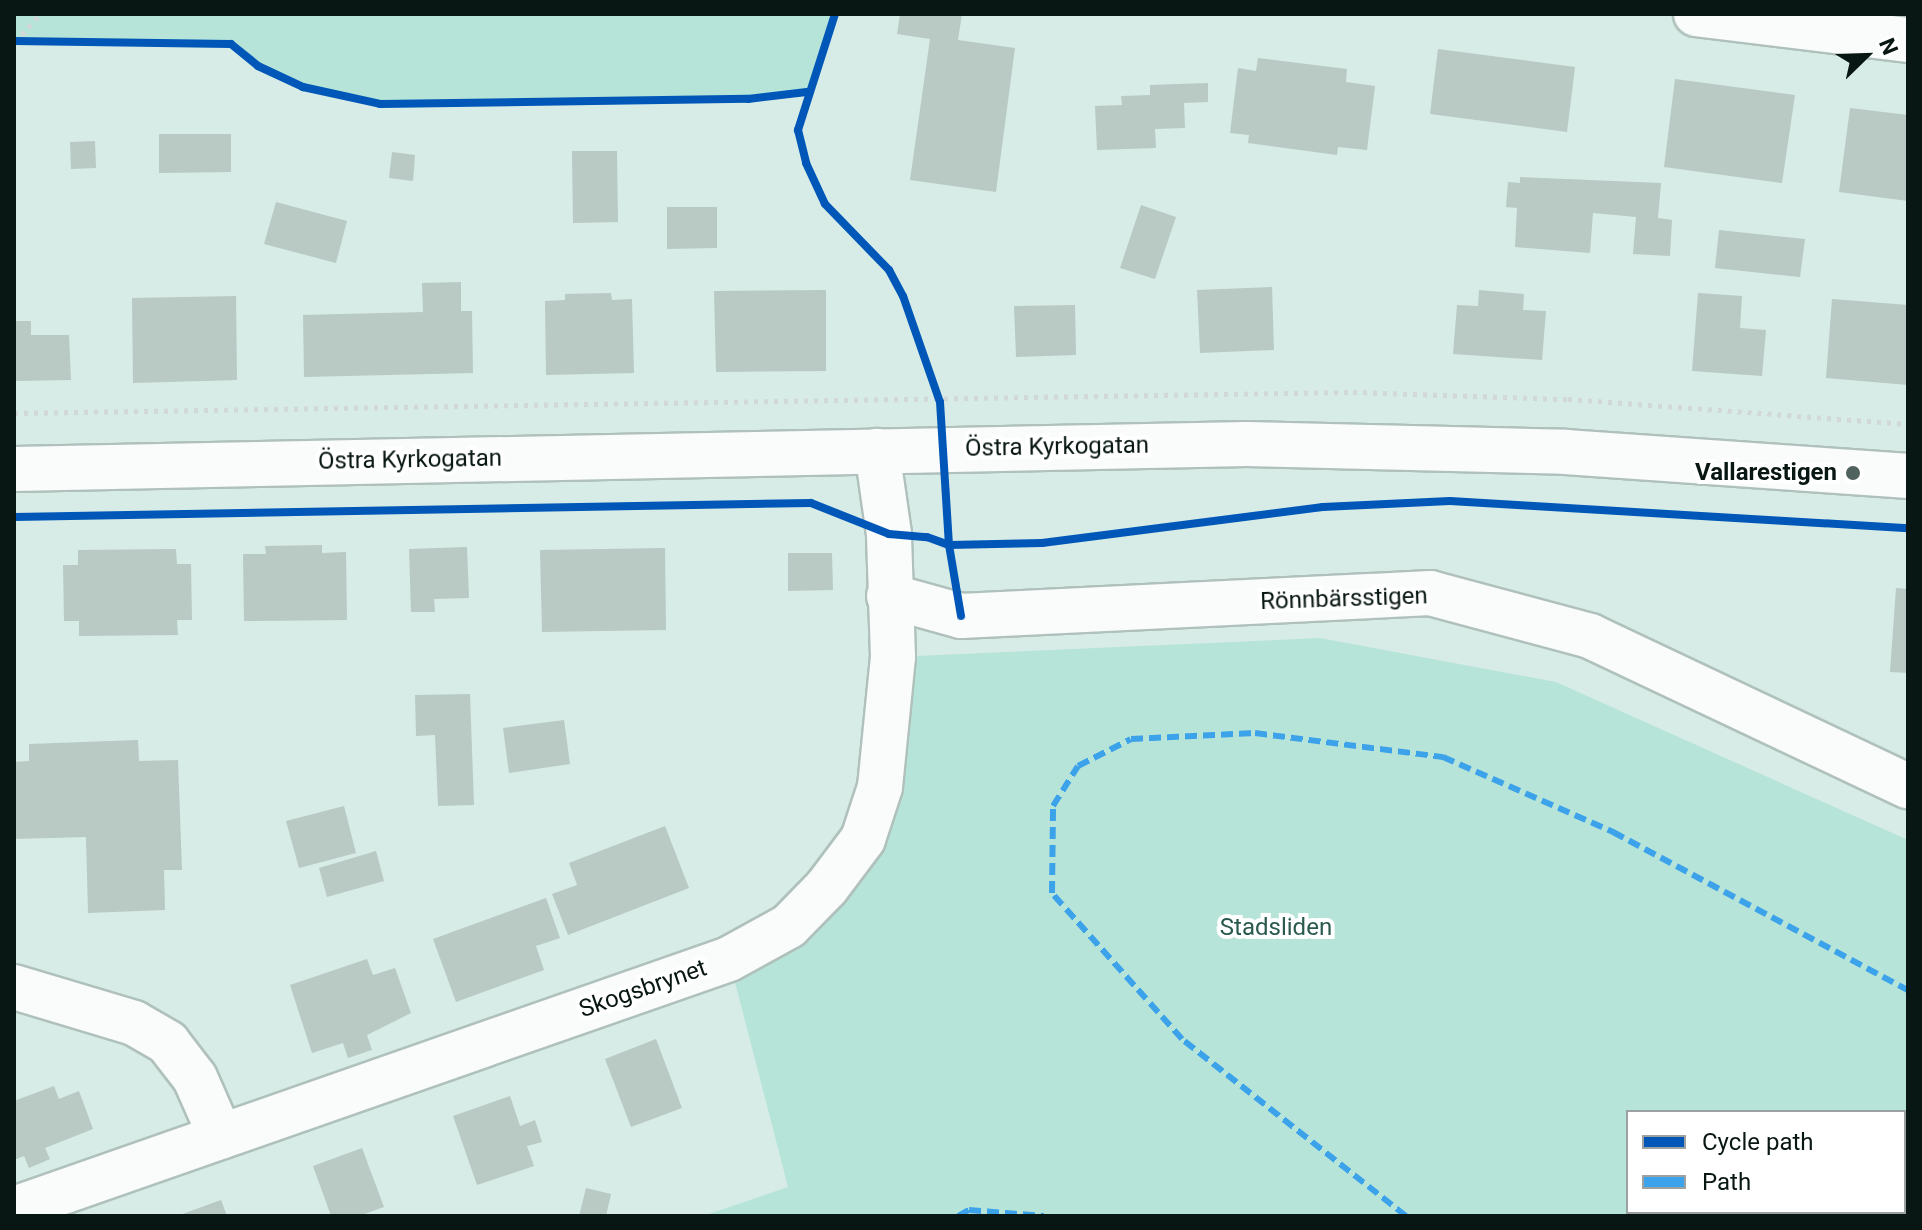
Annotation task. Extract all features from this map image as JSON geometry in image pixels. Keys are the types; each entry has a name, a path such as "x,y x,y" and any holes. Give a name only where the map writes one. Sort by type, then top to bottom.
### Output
{"street":[{"path":"1696,14 1908,40"},
{"name":"Östra Kyrkogatan","path":"14,469 946,449 1454,446 1908,476"},
{"name":"Skogsbrynet","path":"14,1209 729,959 789,926 827,887 863,839 880,787 893,657 889,534 877,451"},
{"name":"Rönnbärsstigen","path":"889,596 961,616 1430,593 1590,636 1908,786"},
{"path":"14,987 134,1023 168,1043 195,1078 221,1137"}],"path":[{"path":"15,42 40,14"},
{"path":"15,42 31,42"},
{"path":"934,387 940,402 946,449"},
{"path":"14,413 940,402 1114,393 1353,392 1568,399 1908,424"}],"green space":[{"path":"14,14 835,14 807,92 748,99 380,104 303,87 258,66 231,44 14,41"},
{"name":"Stadsliden","path":"1320,638 1556,682 1908,840 1908,1216 703,1216 788,1187 729,959 863,839 893,657"}],"building":[{"path":"900,14 962,14 958,40 1015,48 996,192 910,180 930,39 897,34"},
{"path":"1438,49 1575,67 1567,132 1430,114"},
{"path":"1258,58 1347,69 1346,82 1375,86 1367,150 1338,147 1337,155 1248,143 1249,135 1230,133 1238,68 1256,71"},
{"path":"1675,79 1795,95 1782,183 1664,167"},
{"path":"1208,83 1208,102 1184,103 1185,128 1155,129 1156,148 1097,150 1095,106 1122,105 1121,96 1150,95 1150,85"},
{"path":"1850,108 1908,115 1908,201 1839,192"},
{"path":"159,134 231,134 231,172 159,173"},
{"path":"95,141 96,168 71,169 70,142"},
{"path":"572,151 617,151 618,222 573,223"},
{"path":"392,152 415,155 413,181 389,178"},
{"path":"1520,177 1661,183 1658,218 1672,220 1670,256 1633,254 1636,217 1593,213 1590,253 1515,247 1517,208 1506,207 1508,182 1520,183"},
{"path":"276,202 347,221 336,263 264,244"},
{"path":"1141,205 1176,217 1155,279 1120,268"},
{"path":"667,207 717,207 717,248 667,249"},
{"path":"1719,230 1805,239 1800,277 1715,268"},
{"path":"461,282 461,311 472,311 473,373 304,377 303,315 423,312 422,283"},
{"path":"1272,287 1274,350 1200,353 1197,290"},
{"path":"826,290 826,371 716,372 714,291"},
{"path":"1479,290 1524,294 1523,310 1546,311 1542,360 1453,354 1457,305 1478,306"},
{"path":"611,293 612,300 632,299 634,373 546,375 545,301 565,300 565,294"},
{"path":"1698,293 1742,296 1740,328 1766,330 1762,376 1692,371"},
{"path":"236,296 237,380 133,383 132,298"},
{"path":"1832,299 1908,305 1908,385 1826,378"},
{"path":"1075,305 1076,355 1016,357 1014,306"},
{"path":"14,321 31,321 31,335 69,335 71,380 14,381"},
{"path":"322,545 322,553 346,552 347,620 244,621 243,554 266,554 265,546"},
{"path":"467,547 469,598 434,599 435,612 411,612 409,549"},
{"path":"665,548 666,630 542,632 540,550"},
{"path":"176,549 177,564 191,564 192,620 177,620 178,635 79,636 79,621 64,621 63,565 78,565 78,550"},
{"path":"788,553 832,553 833,590 788,591"},
{"path":"1896,588 1908,589 1908,673 1890,672"},
{"path":"470,694 474,805 438,806 435,735 416,736 415,695"},
{"path":"564,720 570,764 509,773 503,728"},
{"path":"138,740 139,761 178,760 182,870 164,870 165,910 88,913 86,837 14,839 14,762 29,761 29,744"},
{"path":"344,806 356,853 299,868 286,821"},
{"path":"665,826 689,888 568,935 552,894 577,885 569,863"},
{"path":"376,851 384,881 327,897 319,868"},
{"path":"546,898 560,938 536,946 544,970 456,1002 433,939"},
{"path":"367,959 373,975 395,968 411,1013 367,1035 372,1050 348,1058 343,1043 312,1053 290,985"},
{"path":"656,1039 682,1108 631,1127 605,1059"},
{"path":"54,1086 59,1099 79,1091 93,1129 45,1148 50,1159 29,1168 24,1156 14,1160 14,1101"},
{"path":"510,1096 520,1126 535,1120 542,1142 527,1146 534,1166 477,1185 453,1116"},
{"path":"362,1148 384,1207 359,1216 331,1216 313,1166"},
{"path":"586,1188 611,1194 606,1216 579,1216"},
{"path":"221,1200 227,1216 177,1216"}],"marked path":[{"path":"1406,1216 1182,1039 1052,893 1053,806 1078,766 1131,739 1255,733 1443,757 1613,832 1908,990"},
{"path":"958,1216 969,1210 1044,1216"}],"cycle path":[{"path":"835,14 798,130 806,163 825,204 889,270 903,296 940,402 949,545 1042,543 1323,507 1450,501 1908,528"},
{"path":"14,41 231,44 258,66 303,87 380,104 748,99 807,92"},
{"path":"14,517 811,503 889,534 927,537 949,545 961,616"}],"place":[{"name":"Vallarestigen","path":"1853,473"}]}
